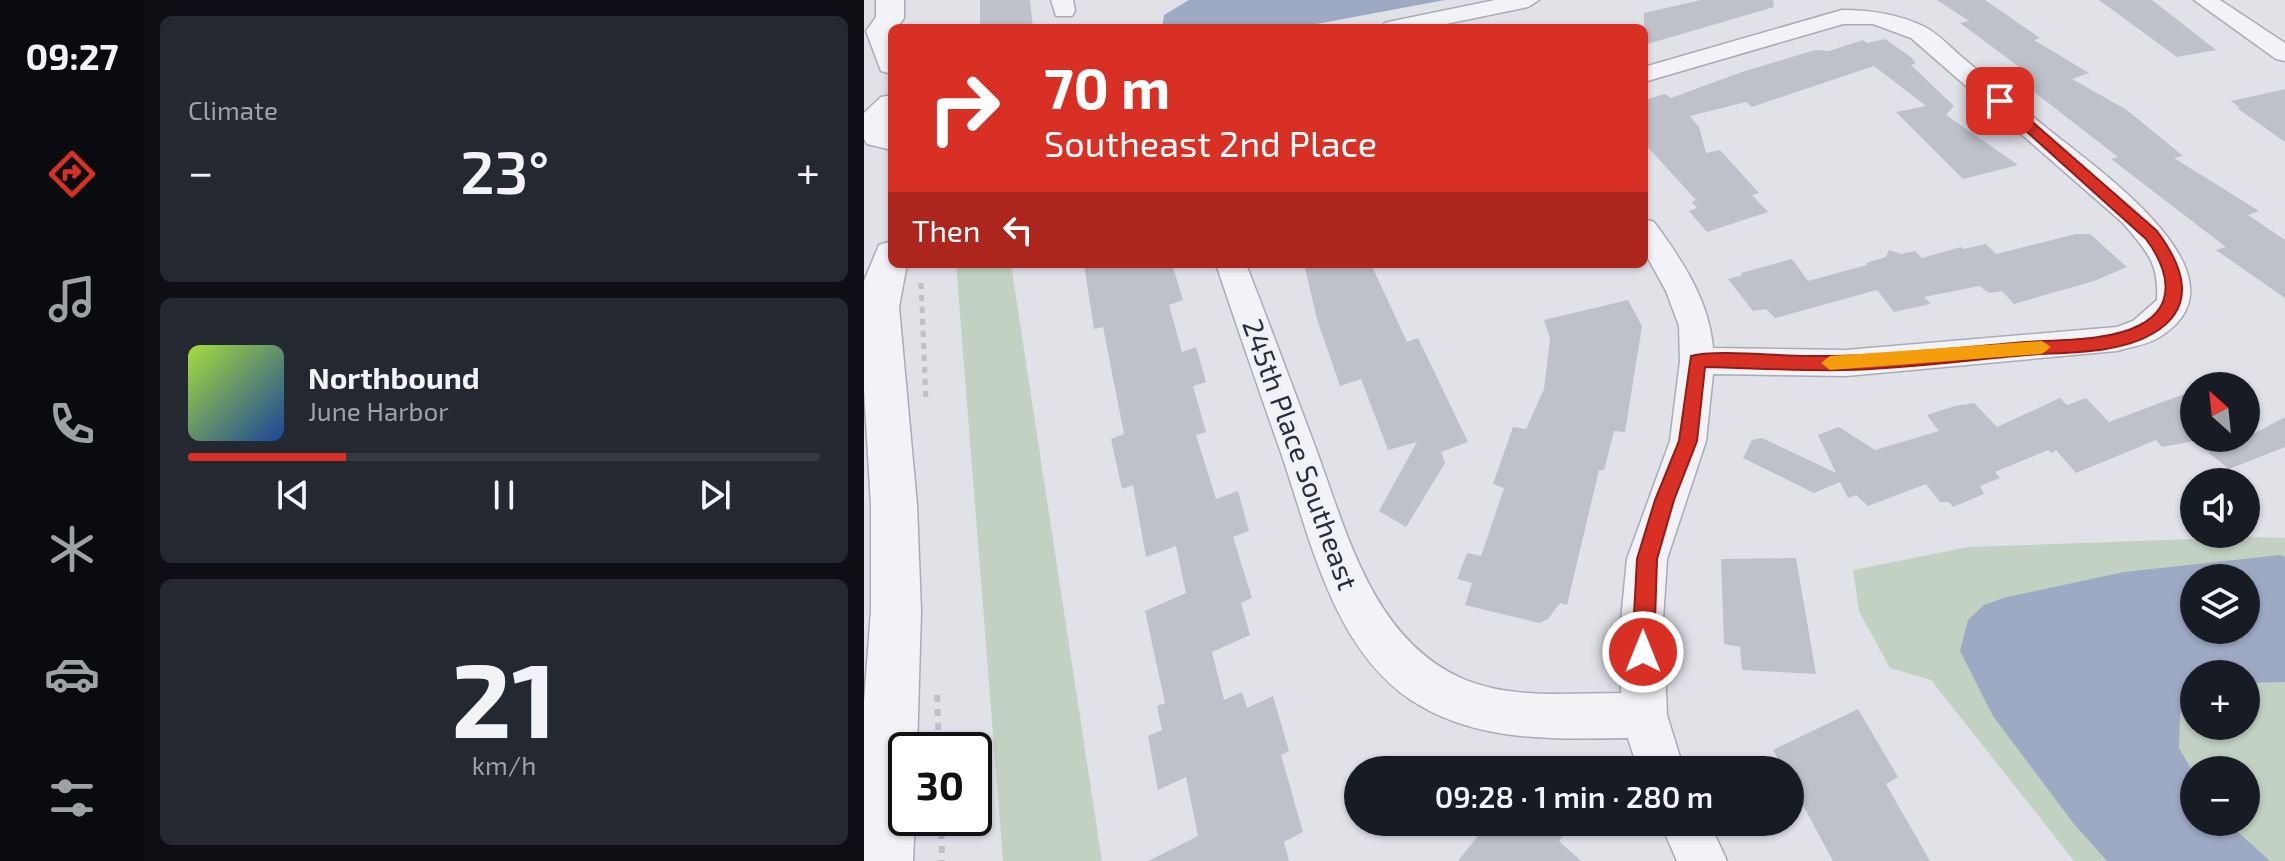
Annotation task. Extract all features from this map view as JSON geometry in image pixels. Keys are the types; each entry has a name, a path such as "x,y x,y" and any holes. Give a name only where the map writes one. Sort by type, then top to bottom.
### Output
{"street":[{"path":"1438,24 1495,19 1528,0"},
{"path":"2205,0 2285,54"},
{"path":"888,54 880,31 895,15"},
{"path":"1648,74 1823,21 1876,17 1904,26 1934,43 2133,216 2166,255 2174,275 2173,302 2163,316 2145,330 2117,339 2077,345 1846,363 1697,361"},
{"path":"1648,236 1682,291 1695,326 1697,361 1688,441 1647,559 1642,620 1644,715 1657,756"},
{"path":"883,861 896,611 894,505 879,307 888,264"},
{"name":"245th Place Southeast","path":"1232,268 1346,583 1370,626 1399,663 1426,685 1463,704 1518,715 1644,715"},
{"path":"1690,836 1702,861"}],"path":[{"path":"941,836 942,861"}],"green space":[{"path":"956,268 1012,268 1102,861 1003,861"},
{"path":"2260,537 2285,538 2285,861 2074,861 1931,680 1890,668 1859,611 1853,570 1968,547 2180,539 2180,548 2260,548"}],"water":[{"path":"1189,0 1445,0 1316,24 1163,24 1164,15"},
{"path":"2285,557 2285,682 2260,683 2260,660 2180,660 2179,748 2184,756 2180,756 2180,836 2242,836 2270,861 2107,861 2074,824 1993,716 1960,651 1968,620 1984,605 2007,597 2124,572 2180,566 2180,644 2260,644 2260,564 2197,564"}],"building":[{"path":"980,0 1030,0 1033,24 980,24"},
{"path":"1701,0 1773,0 1774,7 1648,44 1648,24 1644,24 1644,13"},
{"path":"1937,0 1985,0 2040,38 2034,40 2089,73 2072,79 2127,110 2183,156 2174,158 2259,211 2248,215 2285,240 2285,298 2216,250 2226,247 2111,159 2118,157 2038,95 2013,72 2022,69 1960,23 1969,21"},
{"path":"2099,0 2152,0 2216,50 2177,57"},
{"path":"1885,39 1912,58 1916,63 1911,65 1954,106 1946,115 2018,165 1963,179 1896,112 1926,106 1874,66 1752,107 1746,102 1690,116 1699,127 1706,153 1720,150 1759,193 1752,195 1768,212 1707,232 1689,211 1697,208 1692,202 1696,200 1648,147 1648,99 1665,94 1671,98 1815,50 1829,51 1863,40 1867,43"},
{"path":"2285,89 2285,142 2231,101"},
{"path":"2076,234 2090,234 2127,267 2094,281 2014,304 2002,291 1989,293 1979,286 1924,297 1931,304 1894,312 1877,290 1775,318 1766,309 1753,311 1728,279 1792,259 1808,281 1867,265 1886,257 1889,250 1901,254 1915,251 1922,258 1961,247 1986,244 1996,254"},
{"path":"1085,268 1173,268 1183,300 1169,305 1182,352 1196,347 1206,382 1193,386 1206,432 1196,435 1216,499 1238,491 1249,531 1233,537 1252,598 1241,603 1250,635 1212,652 1224,700 1242,692 1247,708 1273,696 1289,751 1281,755 1303,832 1284,842 1289,861 1148,861 1198,836 1186,777 1158,790 1148,736 1162,730 1157,706 1165,703 1145,611 1186,593 1176,546 1146,557 1133,485 1122,489 1111,439 1124,434 1103,327 1094,329"},
{"path":"1305,268 1373,268 1407,342 1418,338 1468,442 1441,452 1445,463 1406,527 1379,511 1417,442 1388,450 1361,379 1340,386 1317,319"},
{"path":"1628,300 1642,326 1625,432 1614,431 1604,470 1599,470 1567,605 1560,603 1548,619 1539,623 1465,605 1472,583 1457,579 1467,553 1481,556 1504,488 1493,484 1513,427 1526,429 1544,389 1550,338 1544,320"},
{"path":"2180,395 2180,444 2162,447 2156,440 2076,473 2056,450 2052,453 2048,450 1995,472 2000,478 1980,486 1984,494 1953,507 1949,502 1940,502 1926,484 1868,506 1856,495 1848,498 1840,482 1814,493 1743,458 1752,440 1762,438 1836,473 1818,435 1839,427 1875,450 1939,431 1927,415 1974,403 1997,427 2060,398 2067,405 2086,398 2109,422"},
{"path":"2285,417 2285,447 2228,468 2208,452 2260,452 2260,430"},
{"path":"1796,558 1816,674 1742,670 1740,647 1724,644 1721,559"},
{"path":"1858,709 1898,777 1886,784 1930,861 1833,861 1804,807 1804,756 1776,756 1773,750"},
{"path":"1478,836 1563,836 1559,841 1581,861 1458,861"}],"slow traffic":[{"path":"1830,363 2042,347"}],"route":[{"path":"1643,652 1647,559 1688,441 1697,361 1846,363 2077,345 2117,339 2145,330 2163,316 2173,302 2174,275 2166,255 2151,235 2000,101"}]}
